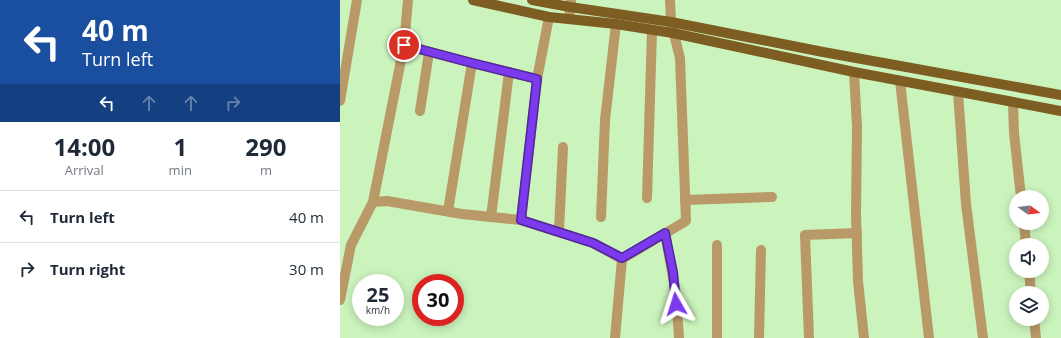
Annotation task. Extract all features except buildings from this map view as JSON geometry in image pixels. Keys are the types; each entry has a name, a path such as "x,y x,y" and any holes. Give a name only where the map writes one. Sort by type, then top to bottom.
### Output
{"main road":[{"path":"473,0 510,3 548,17 616,24 673,33 854,72 1061,111"},
{"path":"532,0 571,4 1061,95"}],"street":[{"path":"340,101 357,0"},
{"path":"340,300 343,274 351,245 373,202 404,45 408,0"},
{"path":"622,258 686,221 680,58 671,22 670,0"},
{"path":"569,19 571,4"},
{"path":"521,220 537,79 548,17"},
{"path":"601,217 605,127 616,24"},
{"path":"647,198 652,30"},
{"path":"404,45 537,79"},
{"path":"420,111 429,52"},
{"path":"448,211 472,63"},
{"path":"491,217 509,72"},
{"path":"854,72 856,127 856,233 858,282 864,338"},
{"path":"900,81 929,338"},
{"path":"958,92 966,204 982,338"},
{"path":"1013,103 1014,133 1020,190"},
{"path":"559,231 563,148"},
{"path":"686,200 772,197"},
{"path":"373,202 387,201 448,211 521,220 593,243 622,258"},
{"path":"665,233 676,294 679,338"},
{"path":"809,338 804,235 856,233"},
{"path":"717,245 718,338"},
{"path":"759,338 761,250"},
{"path":"615,338 622,258"},
{"path":"1035,326 1036,338"}],"route":[{"path":"404,45 537,79 521,220 593,243 622,258 665,233 673,272 676,304"}]}
